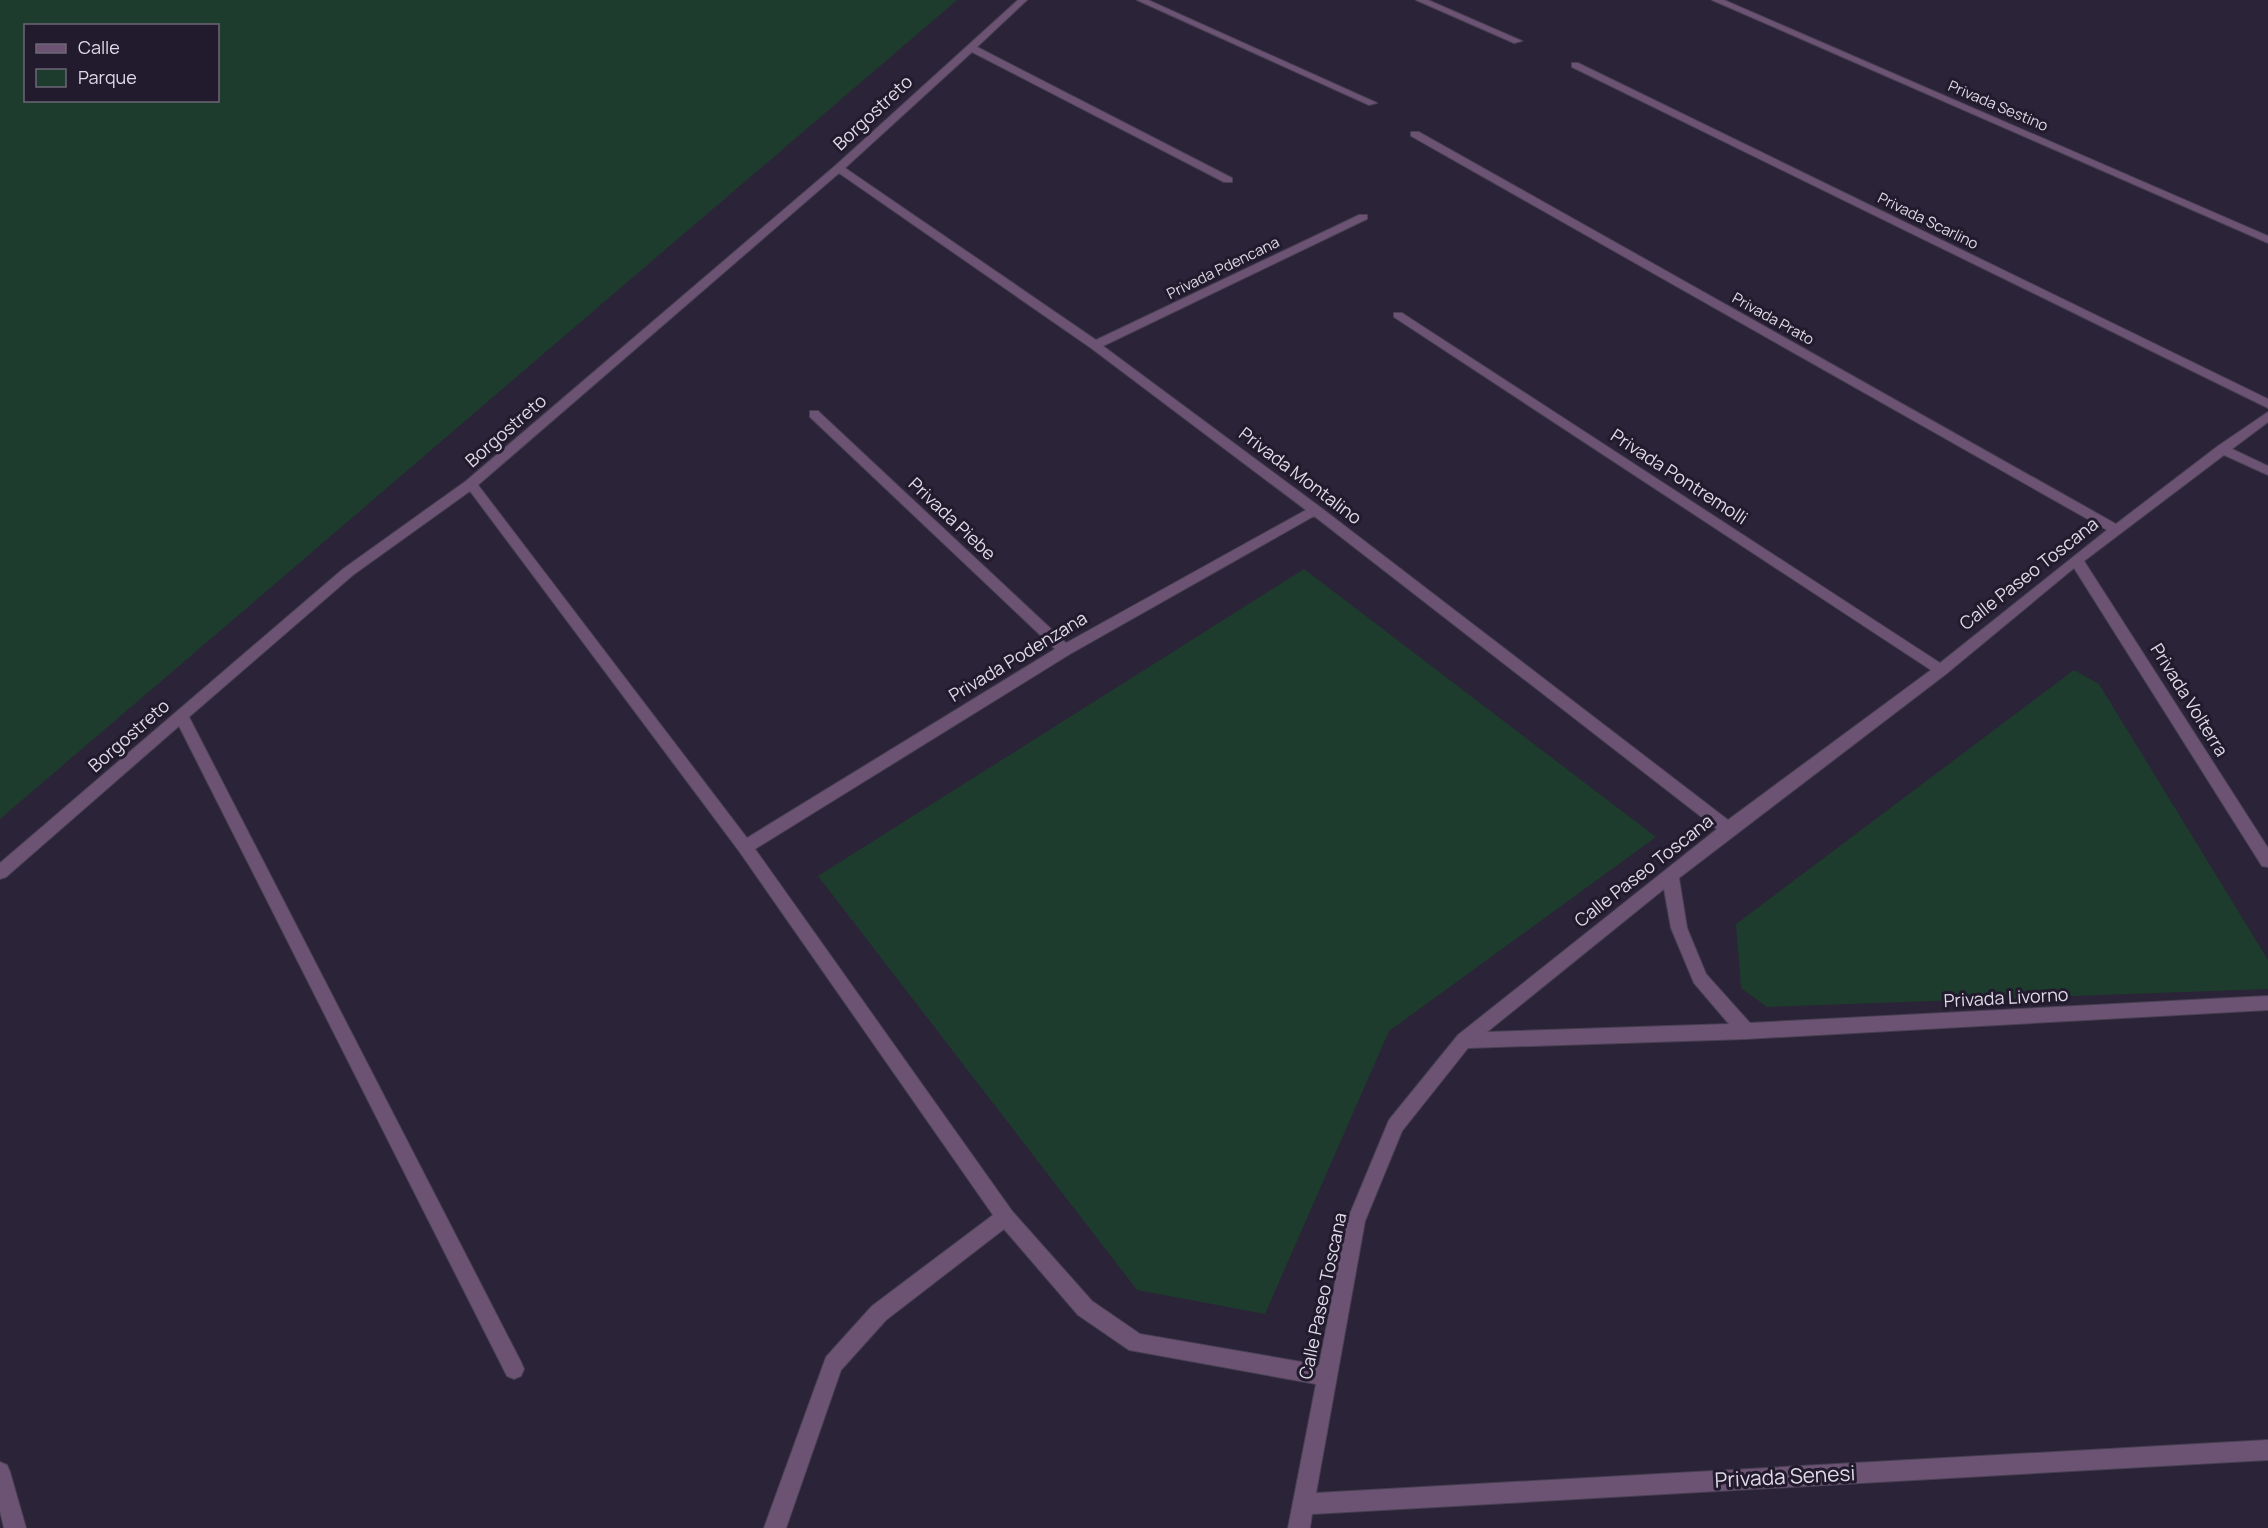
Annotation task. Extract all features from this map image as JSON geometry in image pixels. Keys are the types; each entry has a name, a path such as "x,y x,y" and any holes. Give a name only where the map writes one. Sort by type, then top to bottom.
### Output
{"street":[{"name":"Borgostreto","path":"0,872 348,572 471,484 839,168 1023,0"},
{"path":"1141,0 1372,103"},
{"path":"1420,0 1517,41"},
{"name":"Privada Sestino","path":"1716,0 2268,240"},
{"path":"969,47 1228,180"},
{"name":"Privada Scarlino","path":"1575,65 2268,404"},
{"name":"Privada Prato","path":"1415,134 2117,530"},
{"name":"Privada Montalino","path":"839,168 1095,345 1315,510 1728,830"},
{"name":"Privada Pdencana","path":"1095,345 1363,217"},
{"name":"Privada Pontremolli","path":"1398,315 1941,670"},
{"name":"Privada Piebe","path":"814,414 1065,650"},
{"name":"Calle Paseo Toscana","path":"1299,1528 1356,1221 1395,1126 1464,1040 1670,874 1941,670 2076,560 2268,416"},
{"path":"2222,449 2268,471"},
{"path":"471,484 746,847 1005,1217 1085,1308 1136,1343 1326,1376"},
{"name":"Privada Podenzana","path":"746,847 1065,650 1315,510"},
{"name":"Privada Volterra","path":"2076,560 2268,861"},
{"path":"181,715 514,1369"},
{"path":"1670,874 1679,928 1700,978 1746,1031"},
{"name":"Privada Livorno","path":"1464,1040 1746,1031 2268,1003"},
{"path":"775,1528 832,1364 879,1312 1005,1217"},
{"name":"Privada Senesi","path":"1302,1504 2268,1450"},
{"path":"0,1472 15,1528"}],"green space":[{"path":"0,0 957,0 0,819"},
{"path":"1304,569 1656,837 1389,1031 1265,1314 1137,1290 818,876"},
{"path":"2074,670 2099,684 2268,960 2268,989 1767,1007 1741,988 1736,924"}]}
